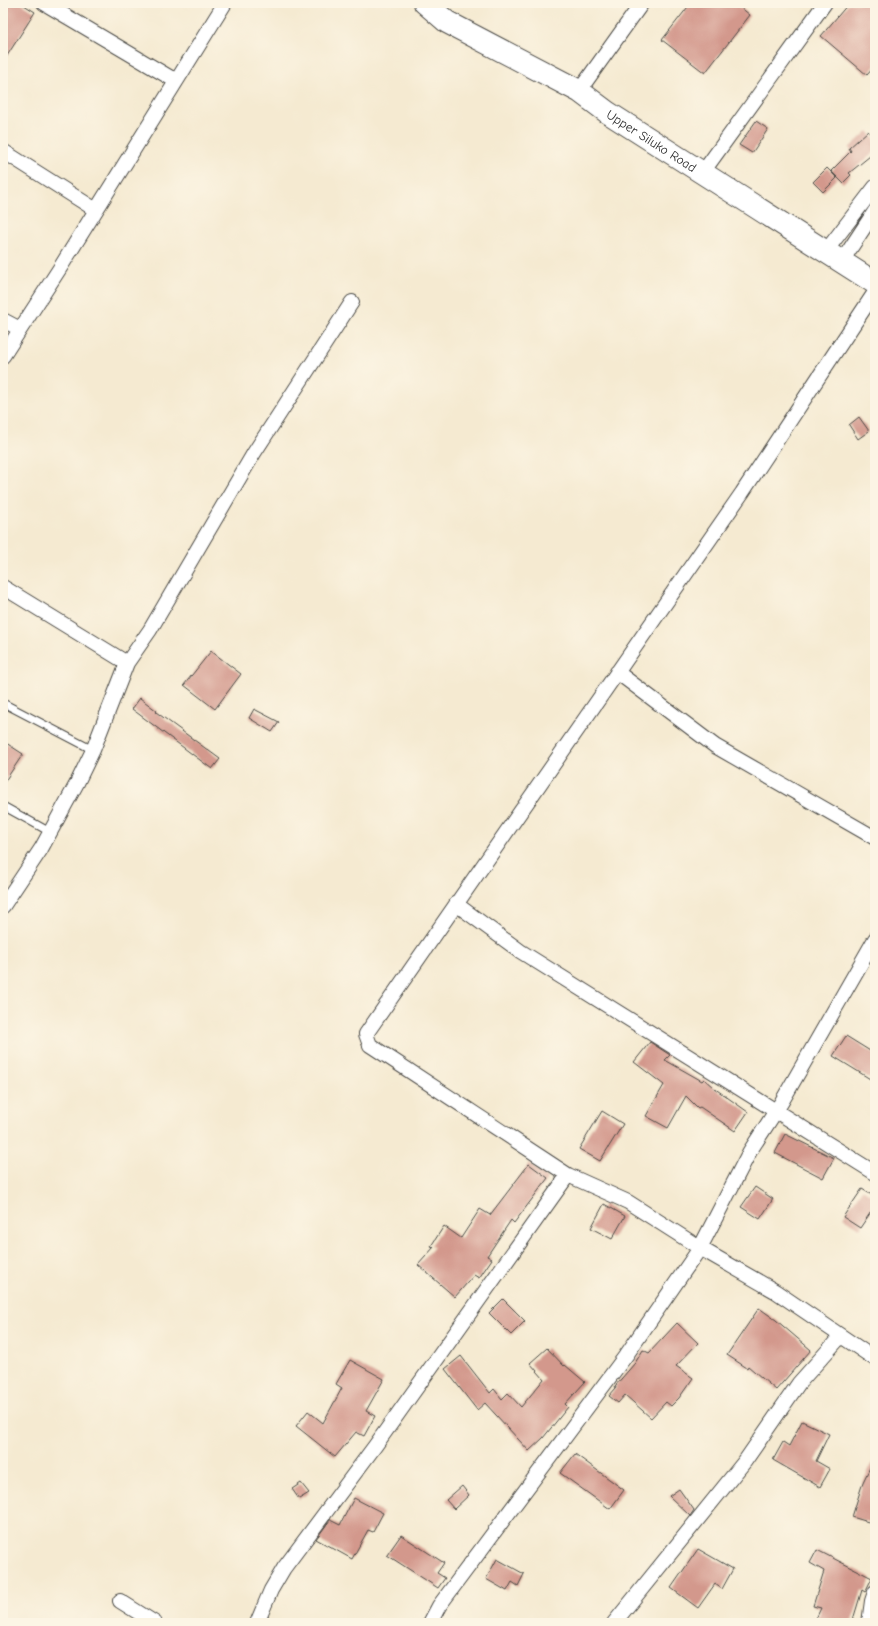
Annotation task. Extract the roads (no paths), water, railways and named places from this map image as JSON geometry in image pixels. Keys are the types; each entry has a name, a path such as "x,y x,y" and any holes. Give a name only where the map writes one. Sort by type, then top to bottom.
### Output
{"main road":[{"name":"Upper Siluko Road","path":"425,3 447,22 578,91 607,112 875,283"}],"street":[{"path":"44,3 176,81"},
{"path":"3,356 225,3"},
{"path":"578,91 642,3"},
{"path":"702,172 825,3"},
{"path":"3,151 96,210"},
{"path":"834,256 875,187"},
{"path":"834,256 875,211"},
{"path":"875,292 742,493 366,1034 370,1045 568,1175 628,1202 700,1248 775,1291 875,1358"},
{"path":"3,906 22,880 50,832 93,750 127,663 150,630 254,453 352,302"},
{"path":"3,320 20,329"},
{"path":"3,588 127,663"},
{"path":"617,672 714,746 875,838"},
{"path":"456,904 520,951 875,1173"},
{"path":"430,1623 439,1606 627,1354 700,1248 750,1151 776,1111 875,938"},
{"path":"257,1623 271,1590 284,1568 375,1446 568,1175"},
{"path":"614,1623 745,1461 799,1383 842,1336"},
{"path":"869,1623 872,1601 875,1592"},
{"path":"120,1601 155,1623"}],"lane":[{"path":"3,703 93,750"},
{"path":"3,806 50,832"}]}
